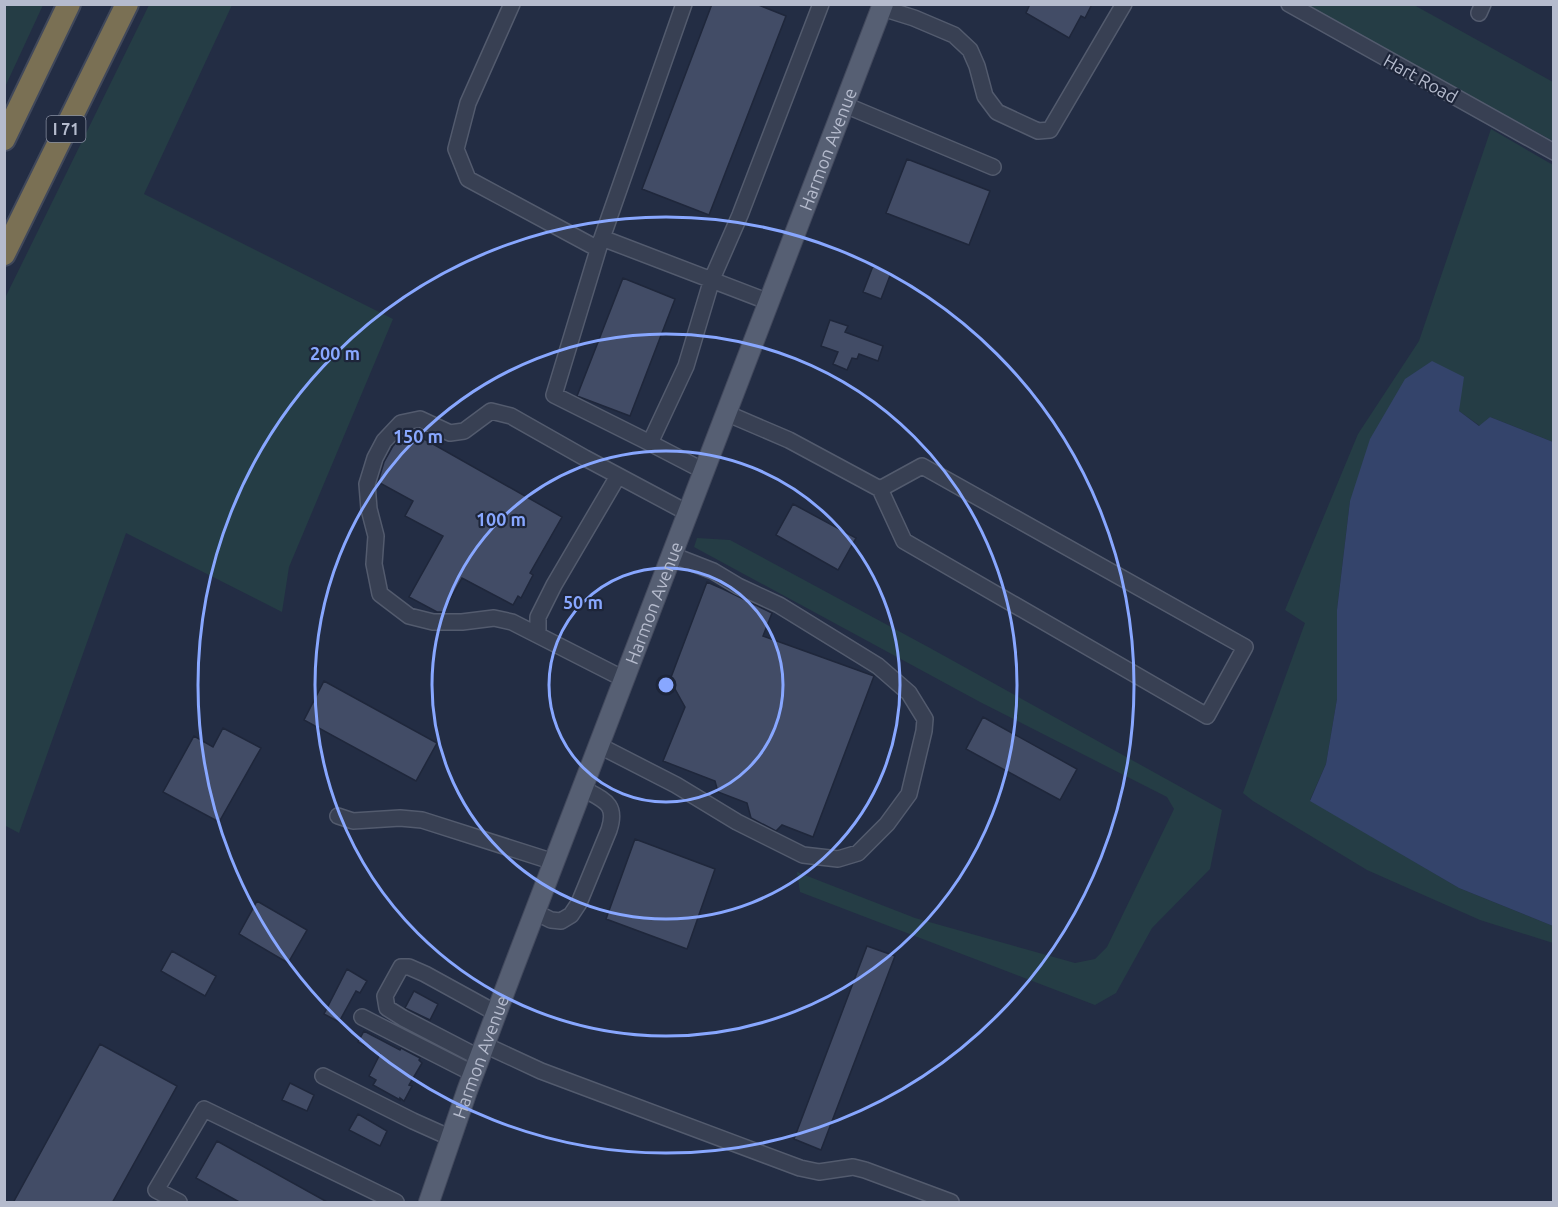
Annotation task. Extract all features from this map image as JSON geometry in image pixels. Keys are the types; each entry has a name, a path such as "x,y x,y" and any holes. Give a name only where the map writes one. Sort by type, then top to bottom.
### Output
{"highway":[{"path":"4,139 69,4"},
{"name":"I 71","path":"4,254 127,4"}],"main road":[{"name":"Harmon Avenue","path":"429,1203 496,1013 883,6"}],"street":[{"path":"512,4 468,103 456,149 468,179 600,243 712,279 769,302"},
{"path":"684,4 600,243 554,395 704,471"},
{"path":"650,443 686,366 712,279 740,215 820,4"},
{"path":"883,6 954,35 970,50 985,96 997,112 1038,131 1050,130 1124,4"},
{"name":"Hart Road","path":"1289,4 1554,152"},
{"path":"845,105 993,167"},
{"path":"624,679 512,621 494,618 462,622 433,622 409,616 380,594 374,564 376,536 369,509 367,484 375,458 384,441 400,423 420,418 450,433 464,431 491,411 511,416 688,513"},
{"path":"726,413 789,440 880,489 904,541 1207,716 1245,647 922,466 880,489"},
{"path":"538,635 538,616 618,476"},
{"path":"598,745 676,785 737,822 803,855 838,859 858,853 887,824 909,794 925,719 909,693 878,666 779,605 738,586 713,571 672,555"},
{"path":"535,912 551,920 561,921 571,915 579,903 609,830 613,818 611,809 605,802 582,788"},
{"path":"338,816 353,821 400,818 422,820 554,862"},
{"path":"479,1059 387,1008 385,996 401,967 410,967 496,1013"},
{"path":"362,1017 479,1059 541,1071 800,1168 819,1172 853,1167 951,1203"},
{"path":"323,1076 451,1138"},
{"path":"179,1203 153,1196 204,1109 396,1203"}],"shaded area":[{"path":"4,5 43,5 5,87"},
{"path":"149,5 232,5 144,194 393,319 289,567 282,612 126,533 19,833 4,825 5,298"},
{"path":"1304,5 1414,5 1553,82 1553,141"},
{"path":"1491,129 1553,165 1553,442 1490,417 1480,426 1459,411 1350,501 1337,610 1337,699 1326,764 1310,800 1459,888 1553,926 1553,943 1480,920 1367,870 1243,793 1305,623 1285,610 1358,434 1419,341"},
{"path":"697,538 730,540 1222,810 1210,869 1152,928 1116,993 1095,1005 800,892 797,872 915,918 1075,963 1095,959 1107,947 1174,809 1167,797 980,702 694,547"}],"water":[{"path":"1432,361 1464,377 1459,411 1479,426 1490,417 1553,442 1553,926 1459,888 1310,801 1326,764 1337,699 1337,610 1350,501 1370,439 1405,379"}],"building":[{"path":"712,4 756,4 786,16 709,215 642,189"},
{"path":"1030,4 1092,4 1085,18 1081,16 1069,38 1026,13"},
{"path":"907,159 990,191 969,245 886,213"},
{"path":"873,266 891,273 881,299 863,292"},
{"path":"623,278 675,299 630,416 577,396"},
{"path":"830,320 848,326 845,332 883,346 878,361 859,354 857,359 852,358 847,370 833,364 838,352 821,346"},
{"path":"410,431 562,517 530,573 533,575 521,598 518,596 513,605 462,578 443,612 437,612 409,597 443,536 405,516 413,501 378,482 384,462 393,446 406,432"},
{"path":"793,504 856,538 838,570 776,535"},
{"path":"707,582 772,613 763,636 874,676 813,837 782,825 776,831 751,818 747,803 718,792 715,781 663,761 685,707 670,680"},
{"path":"324,681 437,743 416,781 304,720"},
{"path":"983,717 1077,769 1060,800 966,749"},
{"path":"223,728 261,748 219,822 163,792 194,736 213,747"},
{"path":"635,839 715,869 687,949 606,919"},
{"path":"257,901 307,930 288,963 239,934"},
{"path":"867,946 895,956 821,1150 794,1139"},
{"path":"172,951 216,976 205,996 161,971"},
{"path":"347,969 367,981 360,993 356,991 339,1022 324,1014"},
{"path":"414,991 438,1004 430,1020 405,1008"},
{"path":"364,1031 420,1058 422,1063 409,1085 412,1086 404,1101 373,1085 376,1080 369,1076 380,1054 358,1042"},
{"path":"100,1044 177,1086 112,1203 13,1203"},
{"path":"290,1083 314,1095 307,1111 282,1100"},
{"path":"358,1114 387,1131 380,1146 349,1130"},
{"path":"217,1141 329,1203 241,1203 196,1178"}]}
